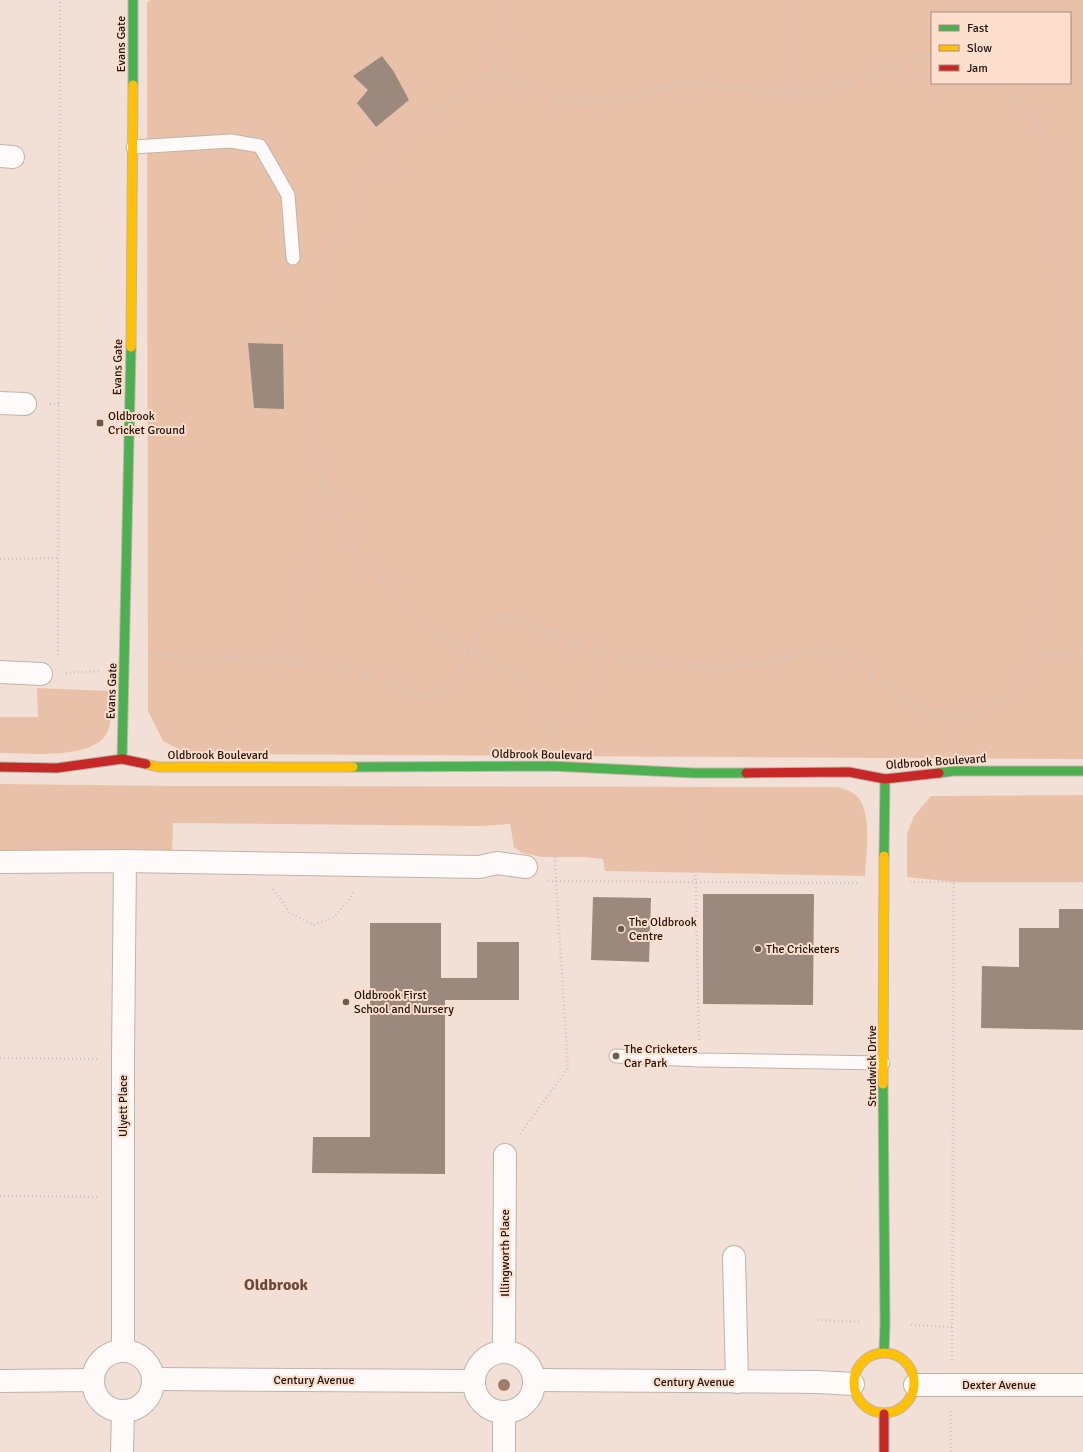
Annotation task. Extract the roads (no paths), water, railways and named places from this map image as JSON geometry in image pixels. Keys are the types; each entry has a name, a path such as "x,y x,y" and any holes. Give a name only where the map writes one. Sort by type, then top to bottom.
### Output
{"street":[{"name":"Evans Gate","path":"122,759 125,670 133,147 133,0"},
{"path":"0,403 25,404"},
{"path":"0,672 41,674"},
{"name":"Oldbrook Boulevard","path":"0,767 57,768 122,759 158,767 551,766 694,773 849,772 885,779 954,771 1083,771"},
{"name":"Strudwick Drive","path":"884,1352 885,779"},
{"path":"0,862 125,861 479,867 497,863 533,874"},
{"name":"Ulyett Place","path":"123,1350 125,861"},
{"name":"Illingworth Place","path":"504,1351 505,1156"},
{"path":"734,1257 737,1382"},
{"path":"123,1350 134,1352 144,1358 151,1368 154,1379 152,1390 146,1402 136,1409 123,1412 112,1409 101,1402 95,1394 92,1380 95,1368 103,1358 114,1352 123,1350"},
{"path":"504,1351 515,1353 525,1359 532,1369 535,1380 534,1391 527,1403 517,1410 504,1413 493,1411 482,1404 476,1395 473,1381 476,1369 484,1359 495,1353 504,1351"},
{"path":"884,1352 903,1358 910,1366 914,1375 915,1384 913,1394 902,1408 894,1412 884,1414 866,1408 860,1402 855,1393 853,1384 857,1370 866,1358 874,1354 884,1352"},
{"name":"Century Avenue","path":"154,1379 473,1381"},
{"path":"0,1381 92,1380"},
{"name":"Century Avenue","path":"535,1380 853,1384"},
{"name":"Dexter Avenue","path":"915,1384 1083,1385"},
{"path":"122,1452 123,1412"},
{"path":"504,1413 504,1452"},
{"path":"884,1414 884,1452"}],"lane":[{"path":"133,147 231,141 260,146 288,196 293,258"},
{"path":"616,1056 699,1060 884,1063"}],"place":[{"name":"Oldbrook Cricket Ground","path":"100,423"},
{"name":"The Oldbrook Centre","path":"621,929"},
{"name":"The Cricketers","path":"758,949"},
{"name":"Oldbrook First School and Nursery","path":"346,1002"},
{"name":"The Cricketers Car Park","path":"616,1056"}],"district":[{"name":"Oldbrook","path":"276,1285"}]}
